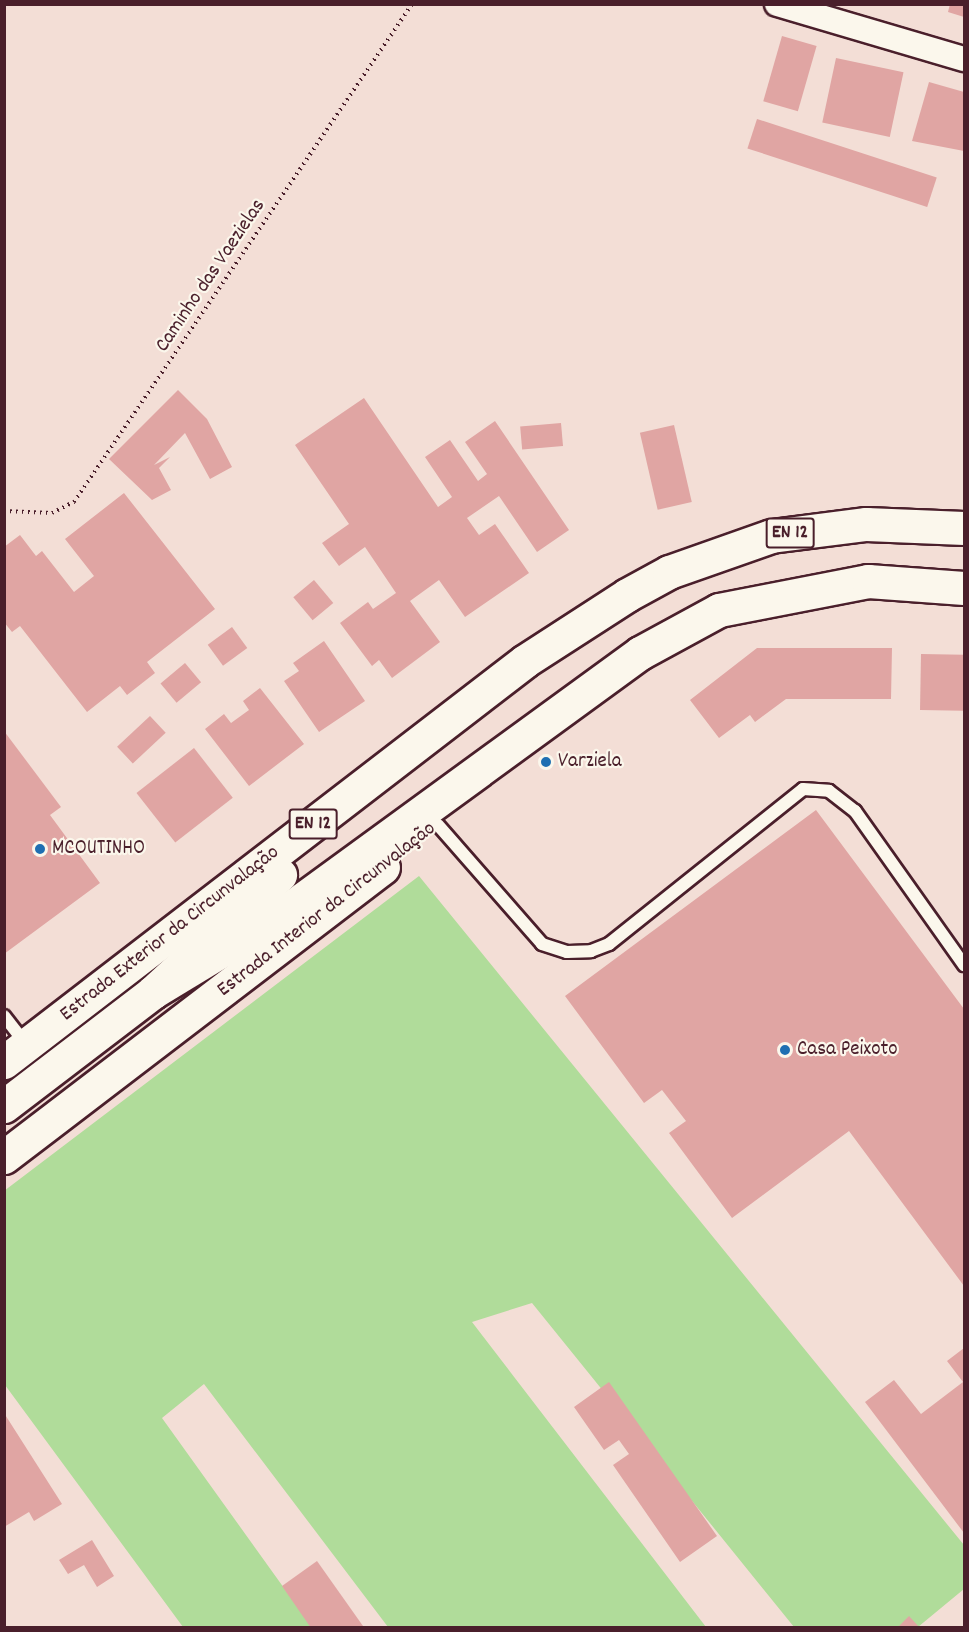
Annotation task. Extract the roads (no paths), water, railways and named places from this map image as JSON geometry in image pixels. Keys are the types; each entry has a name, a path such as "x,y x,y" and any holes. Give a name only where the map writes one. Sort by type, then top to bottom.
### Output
{"main road":[{"name":"Estrada Exterior da Circunvalação","path":"16,1053 525,661 627,595 669,572 771,536 866,524 964,528"},
{"name":"Estrada Interior da Circunvalação","path":"153,992 282,914 640,653 719,610 783,594 867,581 964,588"},
{"name":"Estrada Exterior da Circunvalação","path":"153,992 266,887 538,674 627,595"},
{"name":"Estrada Interior da Circunvalação","path":"4,1157 554,734 640,653"},
{"name":"EN 12","path":"4,1106 153,992"}],"street":[{"path":"777,4 964,59"}],"lane":[{"path":"438,825 542,944 567,952 591,951 609,944 803,789 829,791 855,811 964,965"},
{"path":"4,1016 16,1053"}],"place":[{"name":"Varziela","path":"546,762"},
{"name":"MCOUTINHO","path":"40,849"},
{"name":"Casa Peixoto","path":"785,1050"}]}
